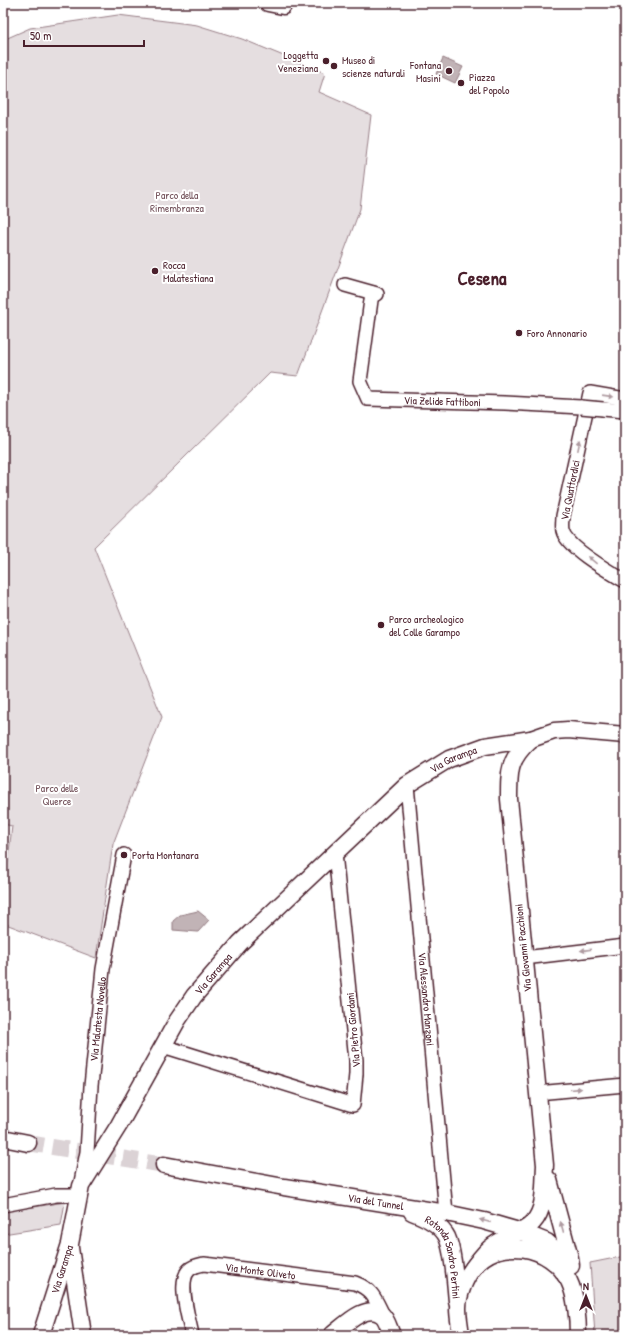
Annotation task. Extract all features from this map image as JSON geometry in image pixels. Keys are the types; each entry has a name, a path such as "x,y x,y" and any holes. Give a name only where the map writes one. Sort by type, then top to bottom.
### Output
{"street":[{"name":"Via Zelide Fattiboni","path":"345,285 374,294 360,381 368,399 625,410"},
{"name":"Via Quattordici","path":"625,398 590,393 563,516 563,532 572,545 601,568 625,581"},
{"name":"Via Garampa","path":"41,1335 70,1244 80,1190 119,1126 177,1021 194,996 240,943 407,785 449,759 485,746 531,739 554,731 568,730 625,735"},
{"name":"Via Giovanni Pacchioni","path":"531,739 520,749 515,757 509,773 509,811 545,1165 570,1258 573,1293"},
{"name":"Via Alessandro Manzoni","path":"407,785 446,1213"},
{"name":"Via Pietro Giordani","path":"163,1046 353,1105 356,1060 335,853"},
{"name":"Via Malatesta Novello","path":"80,1190 87,1152 91,1086 103,969 124,855"},
{"path":"524,958 625,946"},
{"path":"537,1093 625,1085"},
{"path":"3,1138 28,1143"},
{"name":"Via del Tunnel","path":"164,1165 446,1213 484,1221 522,1232 547,1242 562,1256 565,1275"},
{"name":"Via Giovanni Pacchioni","path":"473,1268 494,1244 522,1232 536,1219 541,1210 543,1199 545,1165"},
{"path":"3,1205 80,1190"},
{"name":"Rotonda Sandro Pertini","path":"396,1205 428,1219 437,1226 446,1237 451,1253 461,1335"},
{"path":"70,1244 84,1335"},
{"name":"Rotonda Sandro Pertini","path":"458,1307 462,1292 473,1268 484,1257 492,1253 512,1248 522,1248 535,1251 552,1260 569,1282 573,1293 578,1335"},
{"name":"Via Monte Oliveto","path":"192,1335 184,1296 183,1282 188,1270 196,1265 204,1264 355,1283 366,1288 373,1296 383,1315"},
{"path":"332,1335 358,1314 367,1312 377,1312 383,1315 392,1335"}],"green space":[{"name":"Parco della Rimembranza","path":"118,15 197,25 242,39 325,73 319,92 371,115 360,209 298,376 270,373 94,547 162,717 113,844 96,958 3,923 3,903 12,826 3,824 3,40 30,28"},
{"path":"65,1202 61,1225 3,1234 3,1212"},
{"path":"625,1256 625,1335 595,1335 590,1263"}],"shaded area":[{"name":"Fontana Masini","path":"443,58 463,67 455,83 436,74"},
{"path":"198,911 209,920 198,932 173,930 173,921 180,915"}],"tunnel":[{"path":"28,1143 164,1165"}],"place":[{"name":"Loggetta Veneziana","path":"326,61"},
{"name":"Museo di scienze naturali","path":"334,66"},
{"name":"Fontana Masini","path":"449,71"},
{"name":"Piazza del Popolo","path":"461,83"},
{"name":"Rocca Malatestiana","path":"155,271"},
{"name":"Foro Annonario","path":"519,333"},
{"name":"Parco archeologico del Colle Garampo","path":"381,625"},
{"name":"Porta Montanara","path":"124,855"}],"district":[{"name":"Cesena","path":"482,278"}],"park label":[{"name":"Parco delle Querce","path":"57,794"}]}
